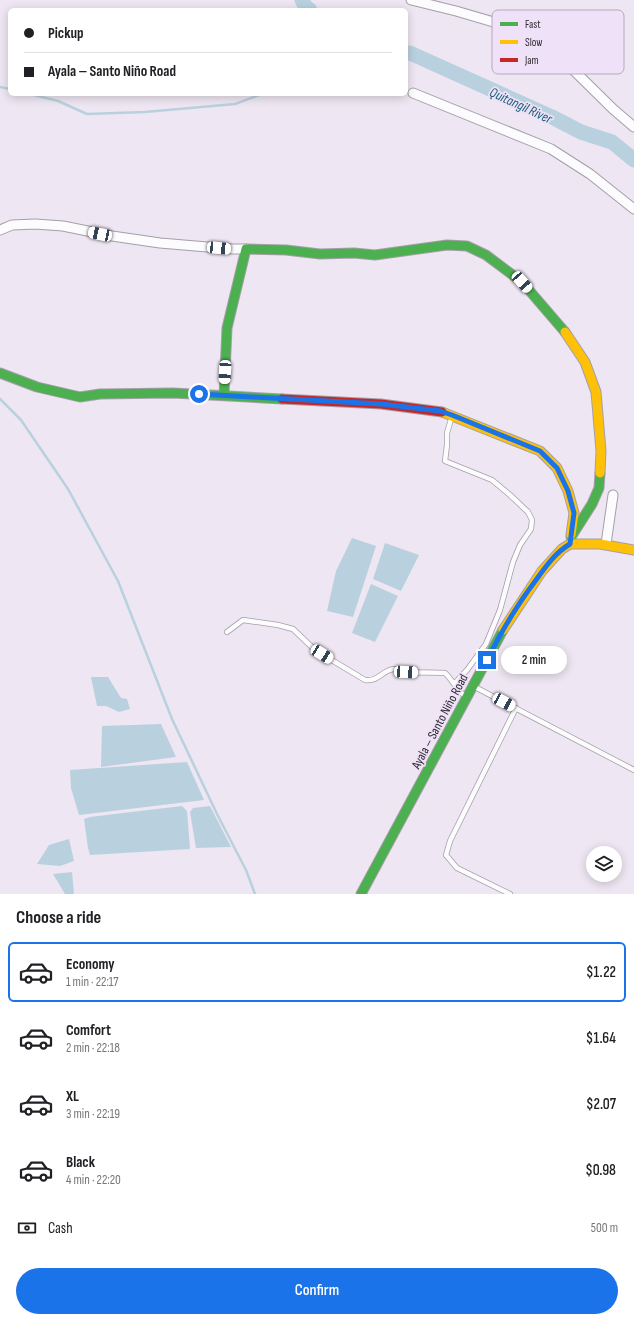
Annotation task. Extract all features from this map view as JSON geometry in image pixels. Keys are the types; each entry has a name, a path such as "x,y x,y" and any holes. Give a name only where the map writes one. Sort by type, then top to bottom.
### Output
{"street":[{"path":"411,0 456,10 492,21"},
{"path":"577,74 613,110 634,127"},
{"path":"414,93 551,149 590,174 634,209"},
{"path":"0,230 12,225 35,224 63,226 112,236 160,243 230,249 286,250 320,254 375,255 448,245 467,246 486,254 522,282 563,328 585,362 596,392 601,451 599,488 592,504 571,541"},
{"path":"224,395 227,328 246,249"},
{"path":"0,373 38,387 80,397 100,394 173,393 381,404 440,411 540,451 557,468 568,491 574,513 571,541"},
{"path":"606,544 612,495"},
{"path":"571,541 606,544 634,550"},
{"name":"Ayala – Santo Niño Road","path":"361,894 500,634 525,595 551,559 571,541"}],"lane":[{"path":"452,415 447,433 445,461 492,480 528,512 532,520 531,529 520,545 512,562 500,610 489,637 467,670 454,683"},
{"path":"227,632 243,620 278,625 293,629 316,650 365,680 371,681 394,669 426,673 445,673 462,694 467,696"},
{"path":"473,686 634,770"},
{"path":"510,894 457,868 446,855 450,841 516,708"}],"water":[{"path":"352,538 376,546 353,617 327,611 336,571"},
{"path":"385,543 419,555 401,591 373,579"},
{"path":"371,584 398,596 375,642 352,633"},
{"path":"91,677 108,677 121,698 127,699 130,709 119,712 106,706 97,706"},
{"path":"161,724 176,757 101,767 102,726"},
{"path":"187,762 204,800 79,815 71,788 70,770"},
{"path":"182,806 187,811 190,849 90,855 84,819"},
{"path":"210,806 231,847 196,848 190,812 193,808"},
{"path":"69,839 74,861 60,866 37,864 49,845"},
{"path":"72,872 74,894 65,894 53,874"}],"waterway":[{"name":"Quitangil River","path":"302,0 308,8"},
{"name":"Quitangil River","path":"408,53 552,117 581,132 612,142 634,160"},
{"path":"0,87 8,89"},
{"path":"38,96 58,101 87,114 145,112 235,104 257,96"},
{"path":"0,399 21,420 68,489 118,581 172,719 217,814 246,870 255,894"}],"traffic: fast":[{"path":"224,395 227,328 246,249 286,250 320,254 354,253 375,255 447,245 467,246 486,255 522,282 565,332"},
{"path":"0,373 37,387 80,397 100,394 173,393 282,399"},
{"path":"571,537 592,504 599,488 600,473"},
{"path":"361,894 503,630"}],"traffic: slow":[{"path":"565,332 585,362 596,392 601,451 600,473"},
{"path":"442,412 540,451 557,468 568,491 574,513 571,535"},
{"path":"503,630 542,571 562,549 570,544 600,544 634,550"}],"traffic: jam":[{"path":"282,399 381,404 442,412"}],"route":[{"path":"199,394 381,404 440,411 540,451 557,468 568,491 574,513 570,544 560,550 551,559 525,595 500,634 487,660"}]}
